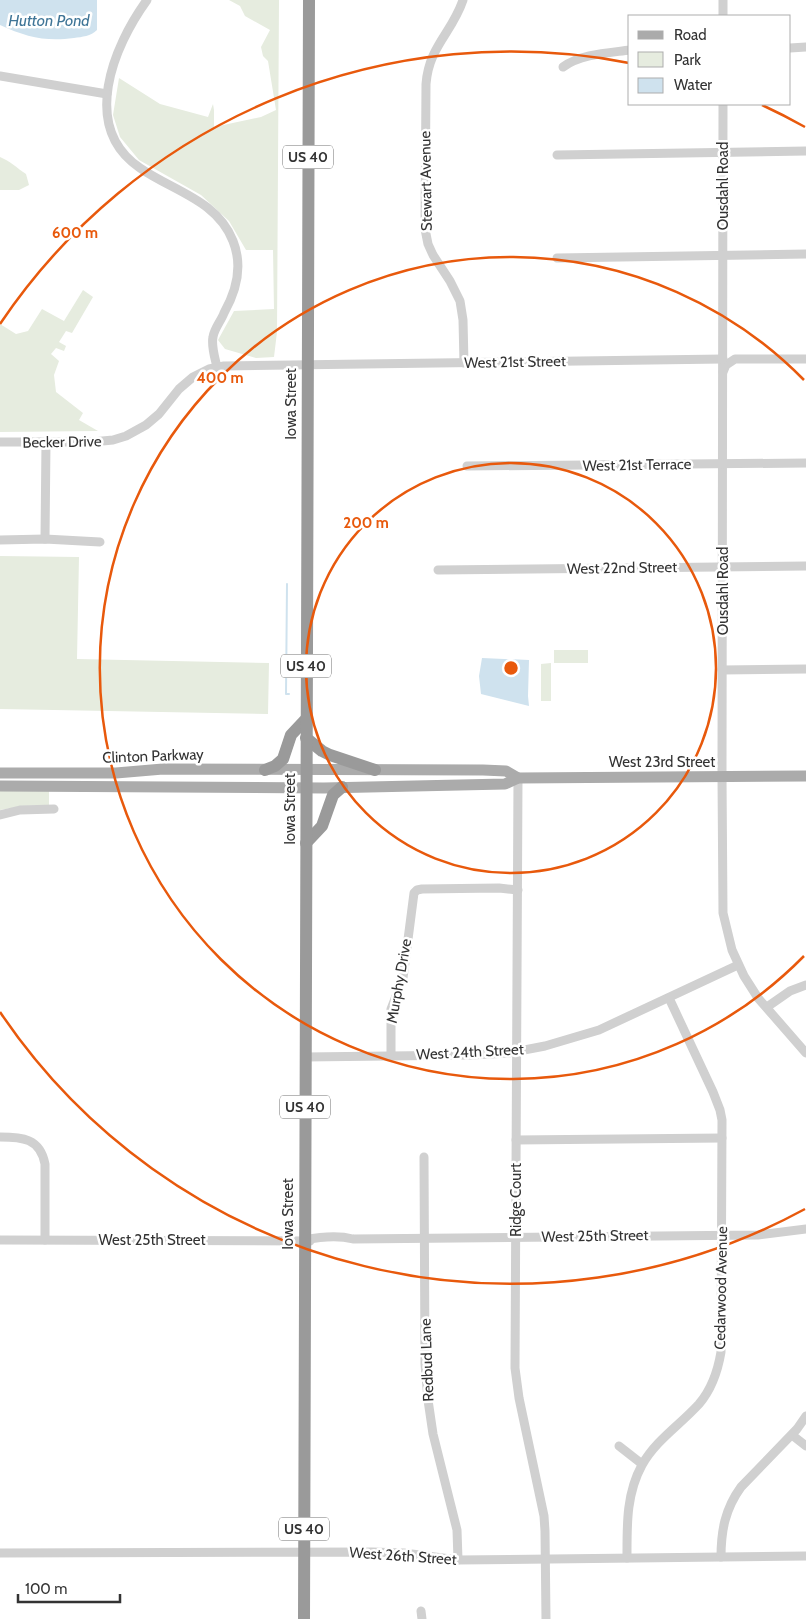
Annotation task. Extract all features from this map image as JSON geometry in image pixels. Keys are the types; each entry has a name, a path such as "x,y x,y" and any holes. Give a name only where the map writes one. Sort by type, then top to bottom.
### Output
{"highway":[{"name":"Iowa Street","path":"304,1619 309,0"},
{"path":"265,770 283,759 291,735 306,719"},
{"path":"306,738 322,751 375,770"},
{"path":"306,843 322,826 333,795 342,787"}],"main road":[{"name":"West 23rd Street","path":"306,769 506,771 518,778"},
{"name":"Clinton Parkway","path":"0,773 116,773 157,770 306,769"},
{"name":"West 23rd Street","path":"306,787 505,784 518,778 806,776"},
{"name":"Clinton Parkway","path":"0,786 306,787"}],"street":[{"path":"147,0 123,39 114,63 107,94 106,110 109,128 125,155 144,171 204,204 226,226 238,258 238,276 231,301 212,338 216,367"},
{"name":"Stewart Avenue","path":"463,0 458,15 433,53 427,71 425,218 427,239 431,250 460,301 463,320 464,363"},
{"path":"723,0 723,15"},
{"path":"791,48 806,48"},
{"path":"563,67 574,61 628,50"},
{"path":"0,76 107,94"},
{"name":"Ousdahl Road","path":"723,105 723,907 729,941 738,965 752,989 806,1053"},
{"path":"557,154 806,152"},
{"path":"557,258 806,254"},
{"path":"723,350 735,359"},
{"name":"West 21st Street","path":"308,364 723,359"},
{"path":"723,372 726,365 735,359 806,359"},
{"name":"Becker Drive","path":"0,442 103,442 113,440 146,425 159,414 179,389 201,372 216,367 233,365 308,364"},
{"path":"45,539 46,442"},
{"name":"West 21st Terrace","path":"467,466 806,463"},
{"path":"0,540 45,539 100,542"},
{"name":"West 22nd Street","path":"438,570 806,566"},
{"path":"722,670 806,669"},
{"name":"Ridge Court","path":"518,778 516,1378 544,1516 546,1619"},
{"path":"0,815 20,810 54,809"},
{"name":"Murphy Drive","path":"391,1056 391,1009 403,978 414,893 422,889 499,888 518,890"},
{"name":"West 24th Street","path":"305,1057 472,1055 517,1051 545,1046 582,1036 615,1024 738,965"},
{"path":"766,1007 790,991 806,985"},
{"name":"Cedarwood Avenue","path":"627,1558 628,1507 642,1464 664,1437 698,1405 709,1390 717,1372 721,1352 722,1120 718,1103 669,998"},
{"path":"0,1137 19,1137 34,1143 42,1153 45,1164 45,1240"},
{"path":"516,1140 722,1138"},
{"name":"Redbud Lane","path":"424,1156 425,1364 428,1400 433,1434 457,1530 458,1560"},
{"name":"West 25th Street","path":"0,1240 305,1240 320,1237 345,1237 353,1239 722,1235 766,1234 806,1229"},
{"path":"721,1557 725,1517 734,1496 792,1434 806,1416"},
{"path":"792,1434 806,1446"},
{"path":"619,1446 642,1464"},
{"name":"West 26th Street","path":"0,1553 392,1552 458,1560 806,1556"}],"green space":[{"path":"229,0 279,0 277,332 274,357 256,358 225,349 218,340 234,311 274,309 273,250 246,250 229,221 201,195 139,160 120,137 113,115 119,78 160,104 208,117 213,104 214,127 261,117 276,110 268,61 263,56 261,47 270,30 245,16 240,6"},
{"path":"0,157 26,174 29,185 19,190 0,190"},
{"path":"83,290 93,297 72,333 66,331 59,342 66,346 64,351 56,348 51,354 59,361 54,375 56,392 83,413 79,420 98,431 0,432 0,324 16,334 28,331 42,309 64,321"},
{"path":"0,556 79,557 77,659 269,663 268,714 0,709"},
{"path":"554,650 588,650 588,663 554,663"},
{"path":"551,663 551,701 541,701 541,664"},
{"path":"0,791 49,791 49,805 23,806 0,810"}],"water":[{"name":"Hutton Pond","path":"0,0 97,0 97,30 86,36 64,39 36,38 19,33 0,25"},
{"path":"482,658 529,660 529,706 481,694 479,676"}],"waterway":[{"path":"287,584 286,694 289,694"}]}
